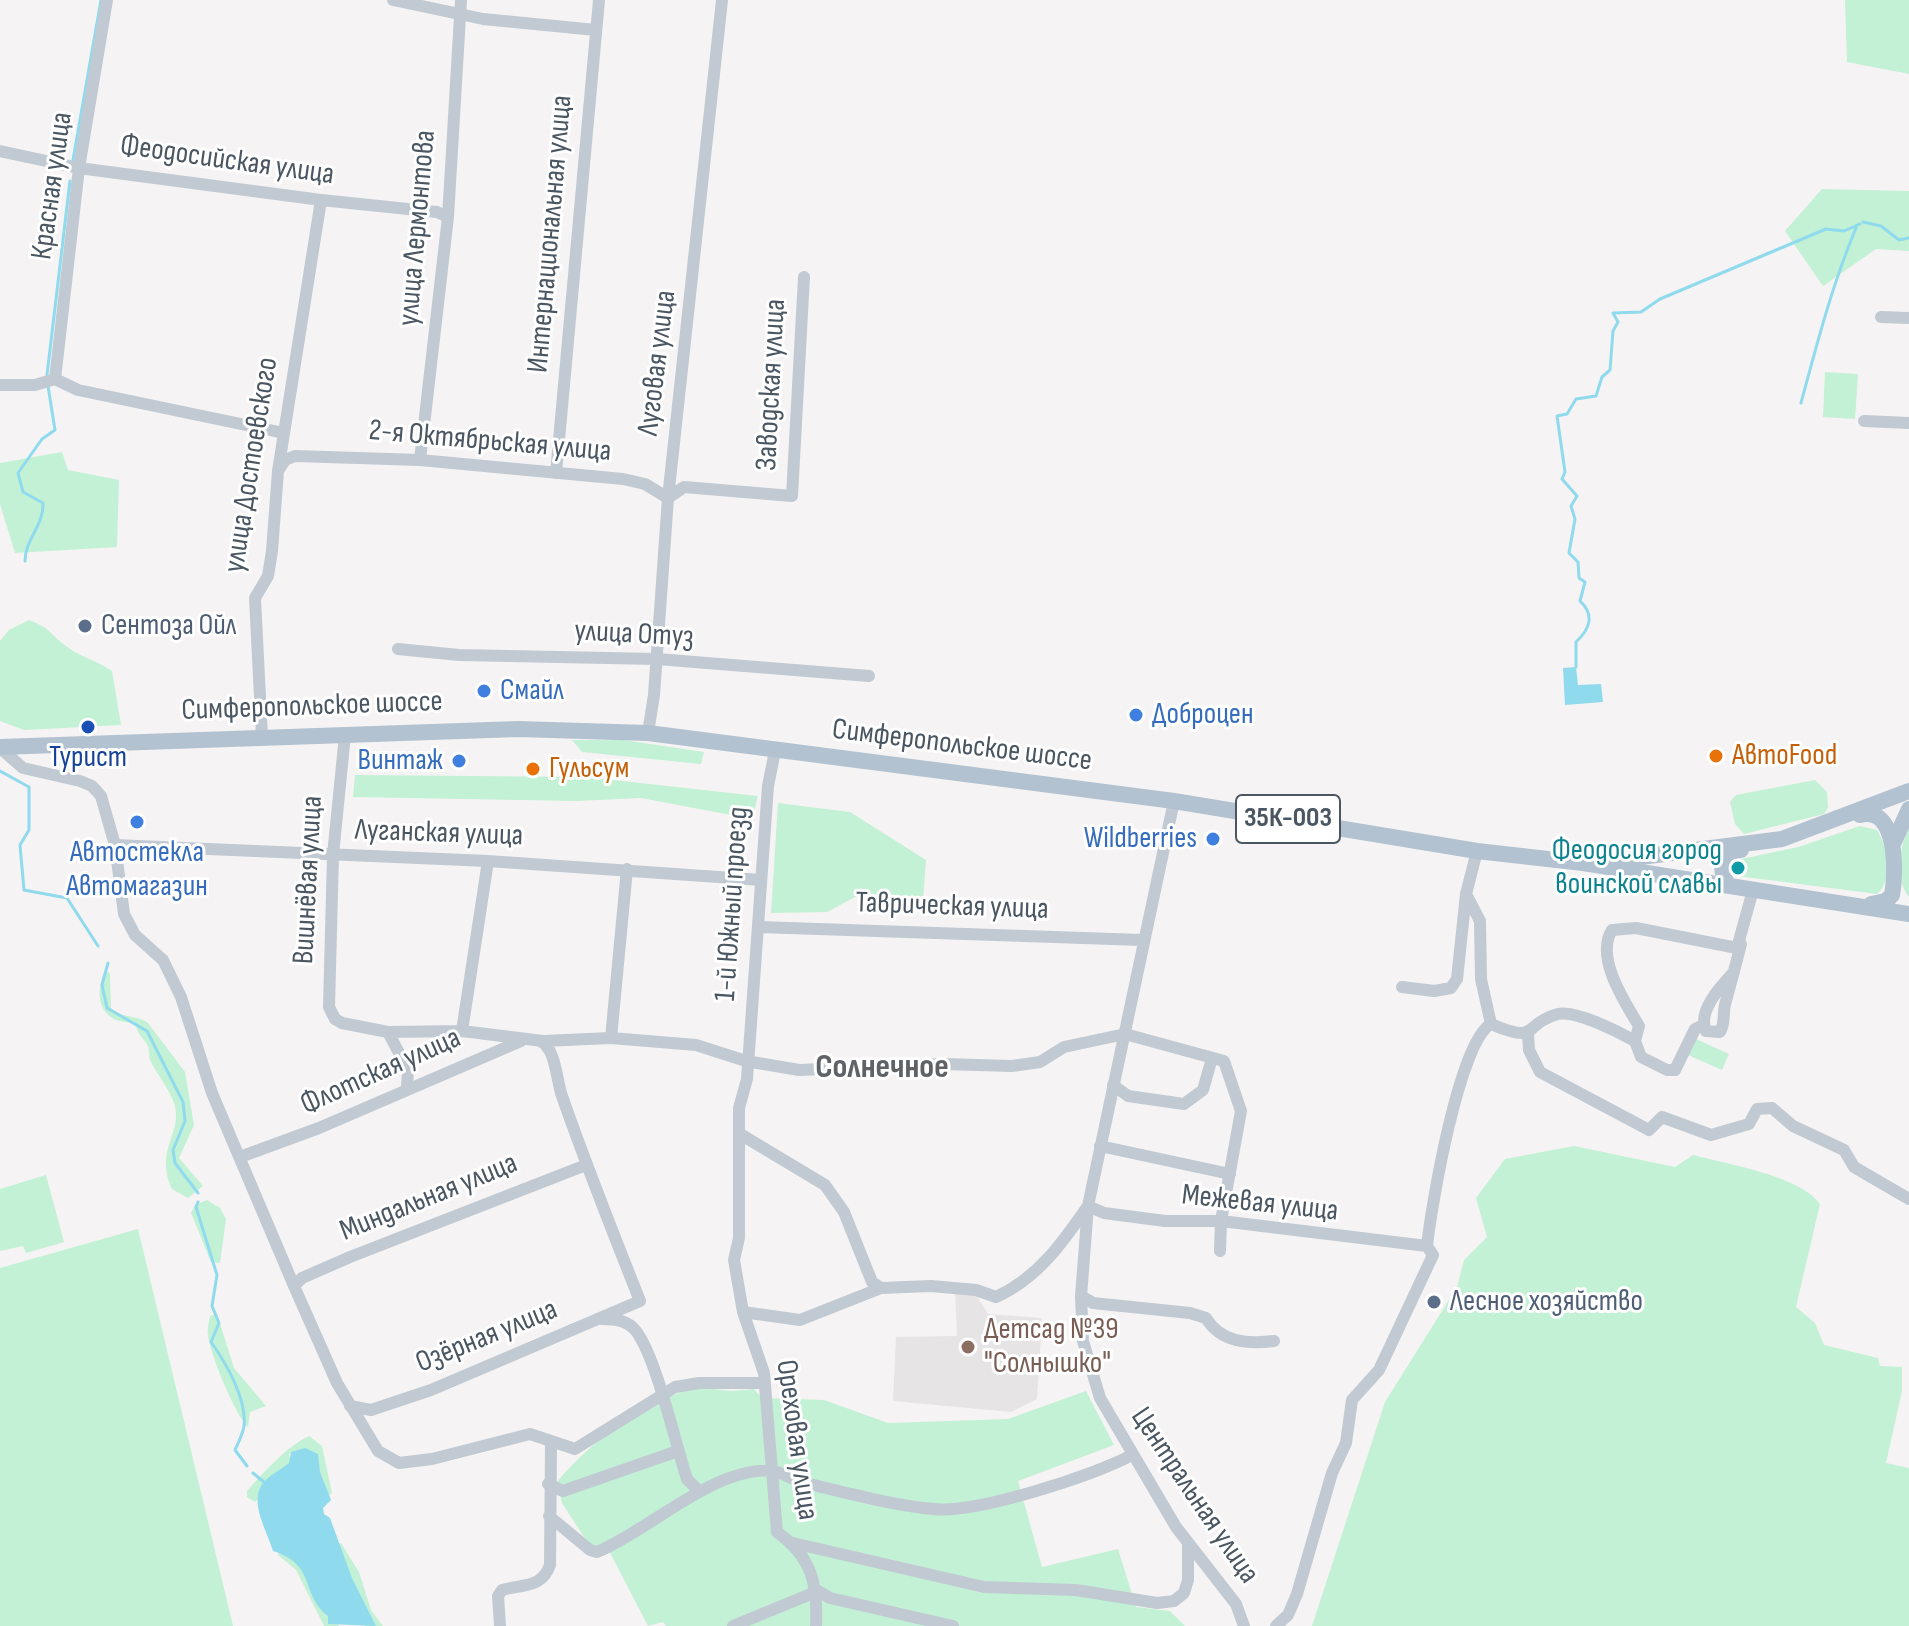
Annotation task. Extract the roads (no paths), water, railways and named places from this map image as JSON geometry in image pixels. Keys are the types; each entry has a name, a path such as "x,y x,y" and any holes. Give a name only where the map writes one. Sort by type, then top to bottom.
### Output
{"main road":[{"name":"Симферопольское шоссе","path":"0,747 567,728 648,733 1174,801 1477,851 1583,863 1903,911"},
{"name":"35К-003","path":"1583,863 1782,839 1832,823 1909,791"},
{"path":"1893,844 1909,809"},
{"path":"1832,823 1865,813 1877,817 1884,824 1893,844 1893,887 1903,911"},
{"path":"1729,886 1723,877 1723,861 1727,853 1742,849 1744,845"},
{"path":"1856,905 1886,901 1893,887"}],"street":[{"name":"Красная улица","path":"55,379 79,168 107,0"},
{"path":"393,0 459,14 596,30"},
{"name":"улица Лермонтова","path":"420,460 448,217 461,0"},
{"name":"Интернациональная улица","path":"556,473 599,0"},
{"name":"Луговая улица","path":"648,733 657,659 668,498 699,235 711,77 722,0"},
{"name":"Феодосийская улица","path":"0,151 79,168 437,212 448,217"},
{"name":"улица Достоевского","path":"262,737 255,598 268,576 278,471 321,200"},
{"name":"Заводская улица","path":"668,498 684,487 792,496 804,277"},
{"path":"1881,317 1909,318"},
{"path":"0,385 35,385 55,379 78,390 284,433"},
{"path":"1864,421 1909,423"},
{"name":"2-я Октябрьская улица","path":"278,471 285,460 295,456 420,460 623,479 645,484 668,498"},
{"name":"улица Отуз","path":"398,649 459,655 657,659 869,676"},
{"name":"Вишнёвая улица","path":"345,735 333,855 329,1007 335,1019 342,1023 388,1032"},
{"path":"0,747 23,768 92,786 101,796 115,845 124,914 135,935 163,960 181,997 212,1093 294,1286 350,1406 378,1451 399,1463 432,1459 530,1434 575,1449"},
{"name":"1-й Южный проезд","path":"746,1061 768,786 775,751"},
{"name":"Центральная улица","path":"1174,801 1142,940 1088,1206 1081,1296 1083,1341 1100,1398 1132,1455 1188,1544 1221,1581 1236,1604 1244,1626"},
{"name":"Луганская улица","path":"115,845 181,845 212,852 488,861 761,880"},
{"path":"1402,987 1434,991 1451,988 1457,979 1466,894 1477,851"},
{"path":"462,1031 488,861"},
{"path":"611,1038 627,869"},
{"path":"1734,972 1707,1007 1703,1025 1706,1031 1720,1032 1725,1024 1725,1004 1734,972 1741,944 1753,890"},
{"path":"1466,894 1480,921 1481,979 1491,1024"},
{"name":"Таврическая улица","path":"759,927 1142,940"},
{"path":"1703,1025 1695,1029 1675,1070 1667,1070 1641,1057 1635,1041 1639,1026 1606,957 1605,941 1612,930 1636,928 1737,948 1741,944"},
{"path":"1276,1626 1288,1615 1297,1594 1332,1473 1346,1443 1352,1400 1379,1370 1433,1255 1427,1246 1438,1161 1475,1047 1485,1027 1491,1024 1519,1036 1528,1034 1556,1015 1566,1014 1613,1028 1635,1041"},
{"path":"407,1087 408,1070 388,1032 462,1031 543,1041 611,1038 696,1045 746,1061 799,1070 1012,1066 1040,1062 1064,1047 1125,1034 1224,1061 1241,1111 1221,1221 1220,1251"},
{"path":"1528,1034 1529,1050 1540,1072 1649,1130 1662,1117 1711,1135 1749,1124 1757,1109 1772,1108 1793,1126 1844,1150 1854,1167 1909,1199"},
{"name":"Флотская улица","path":"240,1157 319,1128 407,1087 519,1041 543,1041"},
{"path":"543,1041 551,1050 557,1080 586,1165"},
{"path":"1113,1085 1128,1096 1184,1104 1203,1090 1212,1058"},
{"name":"Ореховая улица","path":"746,1061 747,1079 739,1108 739,1238 734,1260 743,1312 764,1373 762,1383 777,1532 793,1543 808,1560 818,1591 816,1626"},
{"path":"740,1134 825,1185 844,1212 872,1282 881,1288"},
{"path":"1100,1146 1230,1174"},
{"name":"Миндальная улица","path":"294,1286 302,1278 376,1247 586,1165"},
{"name":"Озёрная улица","path":"350,1406 371,1410 431,1390 640,1301 586,1165"},
{"name":"Центральная улица","path":"743,1312 800,1320 881,1288 931,1286 976,1290 996,1297 1016,1288 1040,1268 1088,1206"},
{"name":"Межевая улица","path":"1088,1206 1104,1213 1165,1221 1221,1221 1427,1246"},
{"path":"1081,1296 1093,1303 1190,1313 1206,1318 1214,1330 1247,1345 1274,1341"},
{"path":"599,1319 627,1323 637,1332 661,1395 687,1479 698,1490"},
{"path":"548,1480 558,1461 675,1387 699,1383 762,1383"},
{"path":"500,1626 498,1604 502,1590 538,1583 546,1576 550,1565 548,1480 551,1442"},
{"path":"548,1480 563,1491 678,1451"},
{"path":"549,1516 590,1550 597,1552 673,1511 698,1490 728,1479 773,1471 799,1482 950,1510 1098,1473 1132,1455"},
{"path":"793,1543 984,1587 1076,1590 1157,1603 1174,1601 1184,1593 1188,1580 1188,1544"},
{"path":"733,1626 818,1591 830,1598 953,1626"}],"water":[{"path":"1576,667 1578,685 1601,684 1603,702 1565,705 1563,668"},
{"path":"305,1448 318,1454 320,1472 331,1500 323,1508 324,1514 330,1518 352,1578 376,1626 328,1624 328,1616 314,1599 296,1564 273,1551 259,1513 258,1494 268,1478 289,1463 291,1452"}],"waterway":[{"path":"73,160 101,0"},
{"path":"47,375 70,181"},
{"path":"1863,222 1881,226 1899,240 1909,238"},
{"path":"1576,667 1576,642 1585,632 1589,617 1580,601 1585,582 1579,578 1578,562 1569,553 1575,519 1571,506 1577,496 1562,479 1565,472 1557,416 1567,414 1576,399 1596,396 1602,377 1610,370 1613,331 1618,322 1613,313 1641,312 1660,299 1826,229 1844,231 1860,224"},
{"path":"1801,403 1832,293 1856,228"},
{"path":"25,561 28,546 41,519 43,503 23,492 18,473 42,439 55,430 48,386"},
{"path":"0,771 29,787 29,830 20,845 24,890 67,898 98,946"},
{"path":"108,963 102,985 107,1008 147,1031 183,1102 185,1121 173,1150 175,1163 198,1193"},
{"path":"198,1202 196,1207 217,1275 212,1306 219,1323 211,1342 239,1393 244,1426 235,1450 247,1466"},
{"path":"253,1473 264,1482"}],"place":[{"name":"Сентоза Ойл","path":"85,626"},
{"name":"Смайл","path":"484,691"},
{"name":"Доброцен","path":"1136,715"},
{"name":"Турист","path":"88,727"},
{"name":"АвтоFood","path":"1716,756"},
{"name":"Винтаж","path":"459,761"},
{"name":"Гульсум","path":"533,769"},
{"name":"Автостекла Автомагазин","path":"137,822"},
{"name":"Wildberries","path":"1213,839"},
{"name":"Феодосия город воинской славы","path":"1738,868"},
{"name":"Лесное хозяйство","path":"1434,1302"},
{"name":"Детсад №39 \"Солнышко\"","path":"968,1347"}],"district":[{"name":"Солнечное","path":"882,1068"}]}
